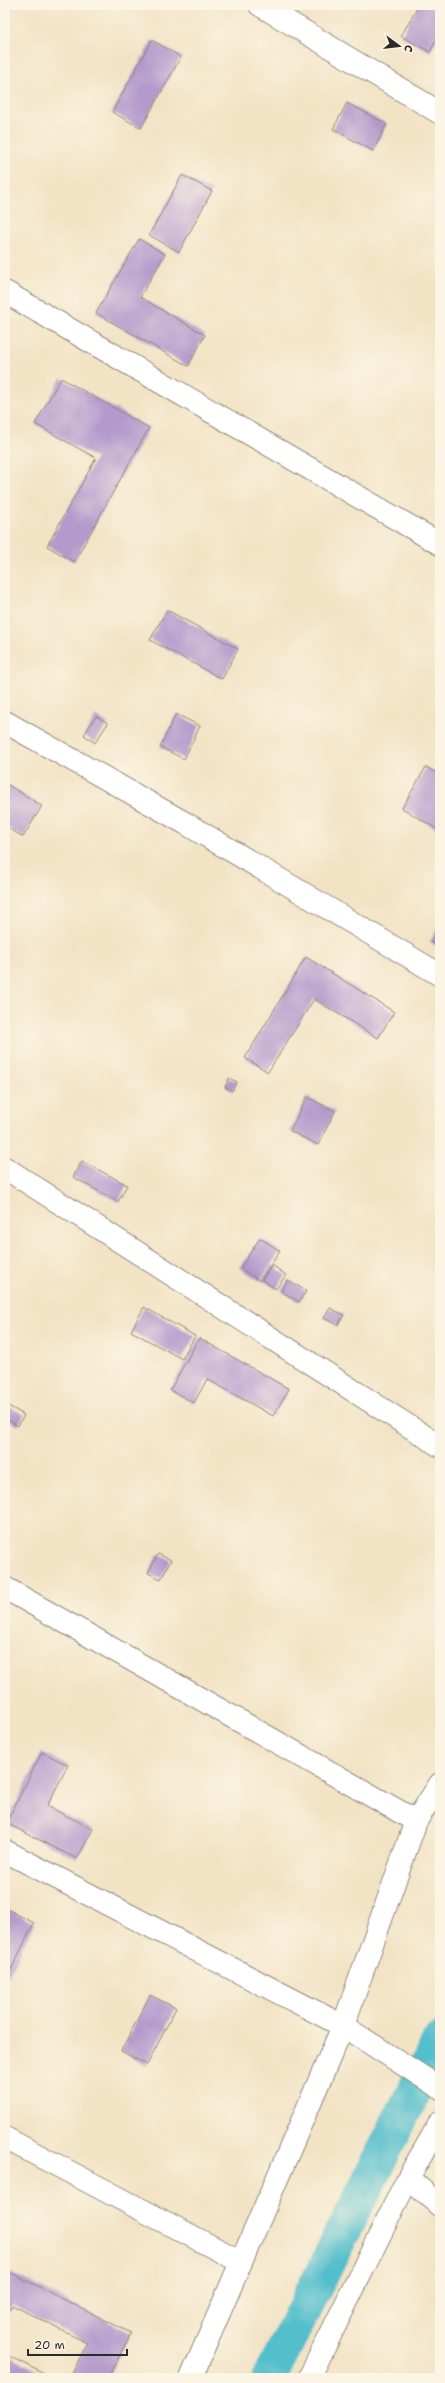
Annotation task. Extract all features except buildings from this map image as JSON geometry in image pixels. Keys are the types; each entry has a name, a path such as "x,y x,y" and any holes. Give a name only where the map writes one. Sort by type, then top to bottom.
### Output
{"street":[{"path":"260,5 440,113"},
{"path":"5,292 440,544"},
{"path":"5,722 185,823 440,975"},
{"path":"5,1168 440,1446"},
{"path":"5,1588 416,1821"},
{"path":"191,2378 343,2026 416,1821 440,1784"},
{"path":"5,1851 343,2026 440,2088"},
{"path":"309,2378 408,2178 440,2123"},
{"path":"5,2138 241,2262"},
{"path":"408,2178 440,2206"}],"waterway":[{"path":"269,2378 440,2040"}]}
